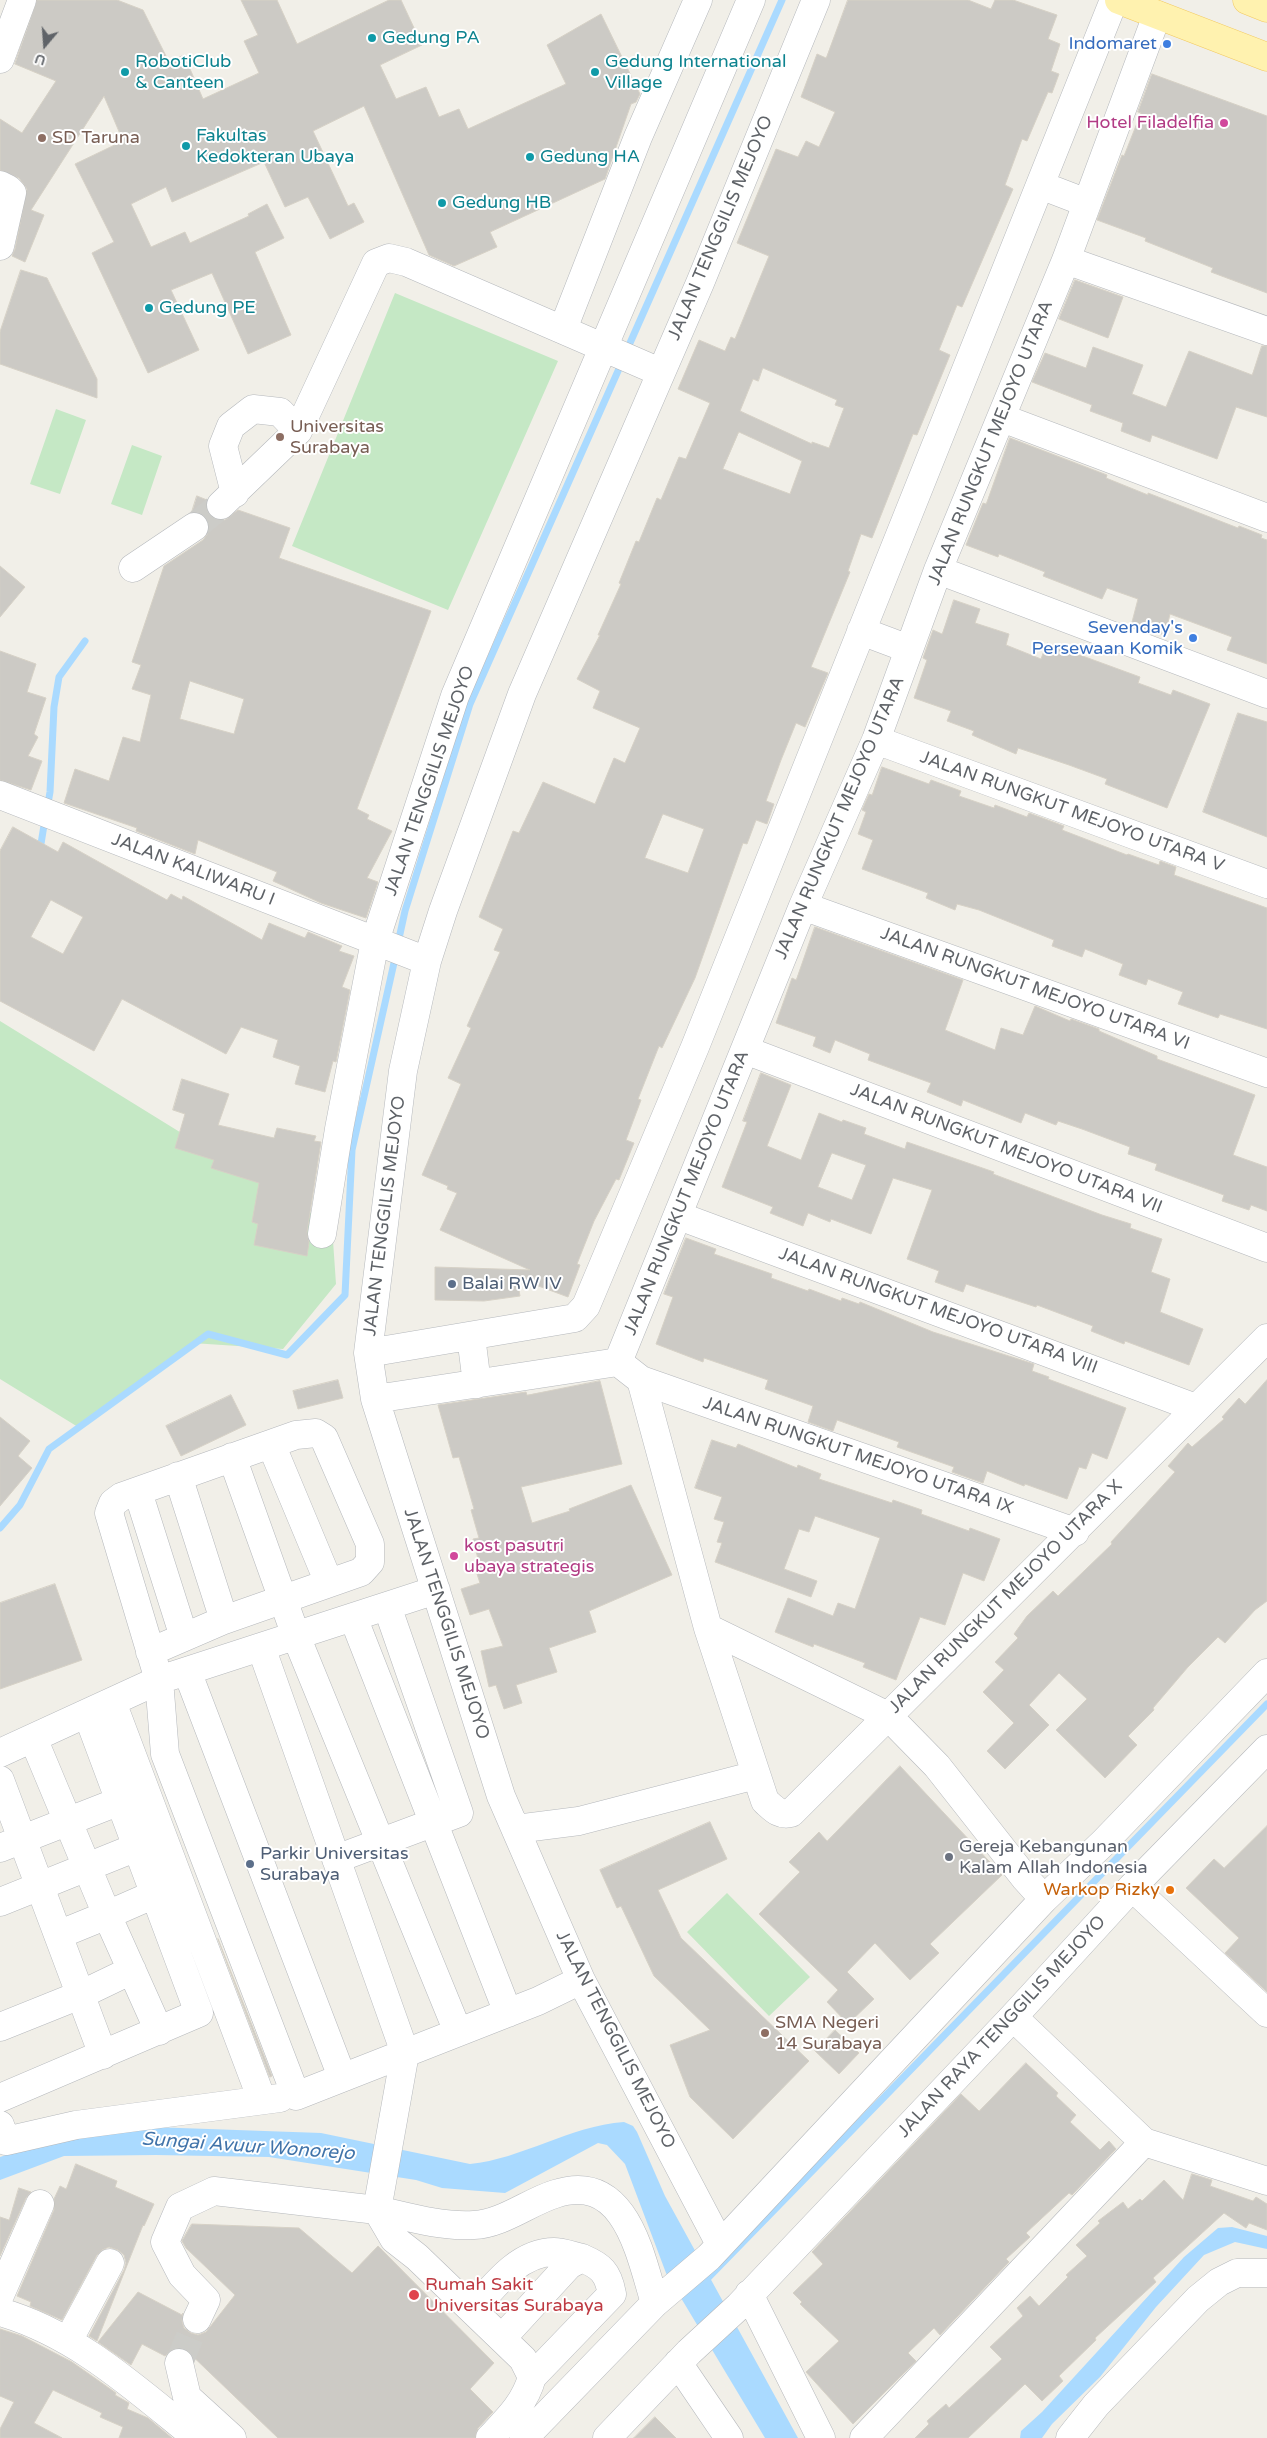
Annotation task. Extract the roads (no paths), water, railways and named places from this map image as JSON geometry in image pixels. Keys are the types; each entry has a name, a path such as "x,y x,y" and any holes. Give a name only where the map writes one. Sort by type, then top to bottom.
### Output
{"main road":[{"path":"1119,0 1267,57"},
{"path":"1246,0 1267,8"}],"street":[{"path":"0,60 22,0"},
{"path":"563,329 638,137 698,0"},
{"name":"JALAN TENGGILIS MEJOYO","path":"322,1234 339,1129 381,943 455,696 608,350 751,0"},
{"name":"JALAN TENGGILIS MEJOYO","path":"715,2250 581,1980 501,1796 375,1400 368,1353 403,1071 421,958 522,694 654,369 700,283 816,0"},
{"path":"368,1353 575,1318 586,1306 695,1047 1114,0"},
{"name":"JALAN RUNGKUT MEJOYO UTARA","path":"618,1362 679,1216 803,906 876,740 938,570 1066,260 1157,15"},
{"path":"0,185 12,193 0,246"},
{"path":"1040,185 1087,203"},
{"path":"298,431 280,412 253,409 231,426 223,446 228,499 298,431 376,263 389,258 406,262 654,369"},
{"path":"1066,260 1267,331"},
{"path":"1002,418 1267,518"},
{"path":"133,568 194,527"},
{"path":"938,570 1267,694"},
{"path":"861,631 909,649"},
{"name":"JALAN RUNGKUT MEJOYO UTARA V","path":"876,740 1267,884"},
{"name":"JALAN KALIWARU I","path":"0,795 381,943"},
{"name":"JALAN RUNGKUT MEJOYO UTARA VI","path":"803,906 1267,1073"},
{"path":"381,943 421,958"},
{"name":"JALAN RUNGKUT MEJOYO UTARA VII","path":"745,1050 1267,1248"},
{"name":"JALAN RUNGKUT MEJOYO UTARA VIII","path":"679,1216 1196,1408"},
{"path":"471,1336 477,1384"},
{"name":"JALAN RUNGKUT MEJOYO UTARA X","path":"708,1628 888,1716 1075,1532 1267,1338"},
{"path":"375,1400 618,1362 642,1380 708,1628 765,1801 782,1814 791,1813 888,1716 937,1766 1024,1878 1044,1899"},
{"name":"JALAN RUNGKUT MEJOYO UTARA IX","path":"642,1380 1075,1532"},
{"path":"150,1652 224,1620 362,1572 370,1562 370,1544 324,1438 316,1433 296,1435 178,1476 120,1497 112,1503 109,1513 150,1652 159,1680 165,1754 296,2096"},
{"path":"271,1444 329,1583"},
{"path":"232,1458 296,1636 458,2032"},
{"path":"178,1476 224,1620"},
{"path":"138,1492 184,1637"},
{"path":"0,1753 159,1680 436,1590"},
{"path":"336,1859 458,1813 388,1606"},
{"path":"353,1617 508,2013"},
{"path":"261,1647 405,2053 377,2210 394,2239 473,2310 523,2359 529,2385 550,2411"},
{"path":"187,1671 342,2077"},
{"path":"524,2438 655,2304 715,2250 1044,1899 1102,1843 1267,1674"},
{"path":"112,1702 262,2100"},
{"path":"0,2098 199,2013 87,1713"},
{"path":"33,1738 107,1915 159,2031"},
{"name":"JALAN RAYA TENGGILIS MEJOYO","path":"607,2438 684,2358 744,2300 1014,2017 1132,1887 1267,1748"},
{"path":"516,1829 579,1821 756,1775"},
{"path":"1,1788 11,1844 40,1888 103,2055"},
{"path":"11,1844 120,1801"},
{"path":"0,1902 40,1888 137,1847"},
{"path":"1132,1887 1267,2013"},
{"path":"187,1901 216,1888"},
{"path":"58,1935 155,1894"},
{"path":"0,2027 80,1995 132,1970"},
{"path":"2,2136 296,2096 538,2001 581,1980"},
{"path":"1014,2017 1144,2142 1266,2179"},
{"path":"864,2438 1144,2142"},
{"path":"197,2319 206,2300 182,2275 164,2242 180,2206 214,2191 377,2210 432,2222 475,2225 515,2213 556,2194 586,2190 614,2205 631,2228 655,2304"},
{"path":"0,2295 40,2204"},
{"path":"473,2310 500,2279 525,2260 554,2252 582,2258 596,2264 609,2278 612,2294 529,2385 517,2410 490,2438"},
{"path":"502,2338 569,2264 582,2258"},
{"path":"68,2341 110,2263"},
{"path":"1070,2438 1096,2406 1198,2299 1219,2282 1237,2273 1267,2273"},
{"path":"744,2300 821,2438"},
{"path":"0,2312 22,2319 92,2355 197,2438"},
{"path":"684,2358 729,2438"},
{"path":"179,2363 187,2397 232,2438"}],"water":[{"name":"Sungai Avuur Wonorejo","path":"624,2122 633,2126 637,2132 665,2196 798,2438 765,2438 666,2273 625,2164 607,2145 598,2143 505,2193 442,2188 416,2180 269,2157 64,2156 0,2180 0,2157 42,2143 152,2127 321,2133 470,2164 508,2156 584,2130"},
{"path":"1232,2227 1267,2236 1267,2249 1235,2242 1204,2255 1156,2307 1100,2377 1052,2424 1042,2438 1020,2438 1021,2431 1042,2412 1184,2257 1218,2228"}],"waterway":[{"path":"626,352 782,0"},
{"path":"398,943 405,911 470,704 622,362"},
{"path":"47,809 50,792 54,707 59,677 85,641"},
{"path":"40,850 45,819"},
{"path":"0,1528 20,1505 49,1449 208,1334 287,1355 345,1295 352,1150 396,954"},
{"path":"704,2282 1267,1704"}],"tunnel":[{"path":"194,527 221,505"},
{"path":"179,2363 197,2319"}],"place":[{"name":"Gedung PA","path":"372,38"},
{"name":"Indomaret","path":"1167,44"},
{"name":"RobotiClub & Canteen","path":"125,72"},
{"name":"Gedung International Village","path":"595,72"},
{"name":"Hotel Filadelfia","path":"1224,123"},
{"name":"SD Taruna","path":"42,138"},
{"name":"Fakultas Kedokteran Ubaya","path":"186,146"},
{"name":"Gedung HA","path":"530,157"},
{"name":"Gedung HB","path":"442,203"},
{"name":"Gedung PE","path":"149,308"},
{"name":"Universitas Surabaya","path":"280,437"},
{"name":"Sevenday's Persewaan Komik","path":"1193,638"},
{"name":"Balai RW IV","path":"452,1284"},
{"name":"kost pasutri ubaya strategis","path":"454,1556"},
{"name":"Gereja Kebangunan Kalam Allah Indonesia","path":"949,1857"},
{"name":"Parkir Universitas Surabaya","path":"250,1864"},
{"name":"Warkop Rizky","path":"1170,1890"},
{"name":"SMA Negeri 14 Surabaya","path":"765,2033"},
{"name":"Rumah Sakit Universitas Surabaya","path":"414,2295"}]}
